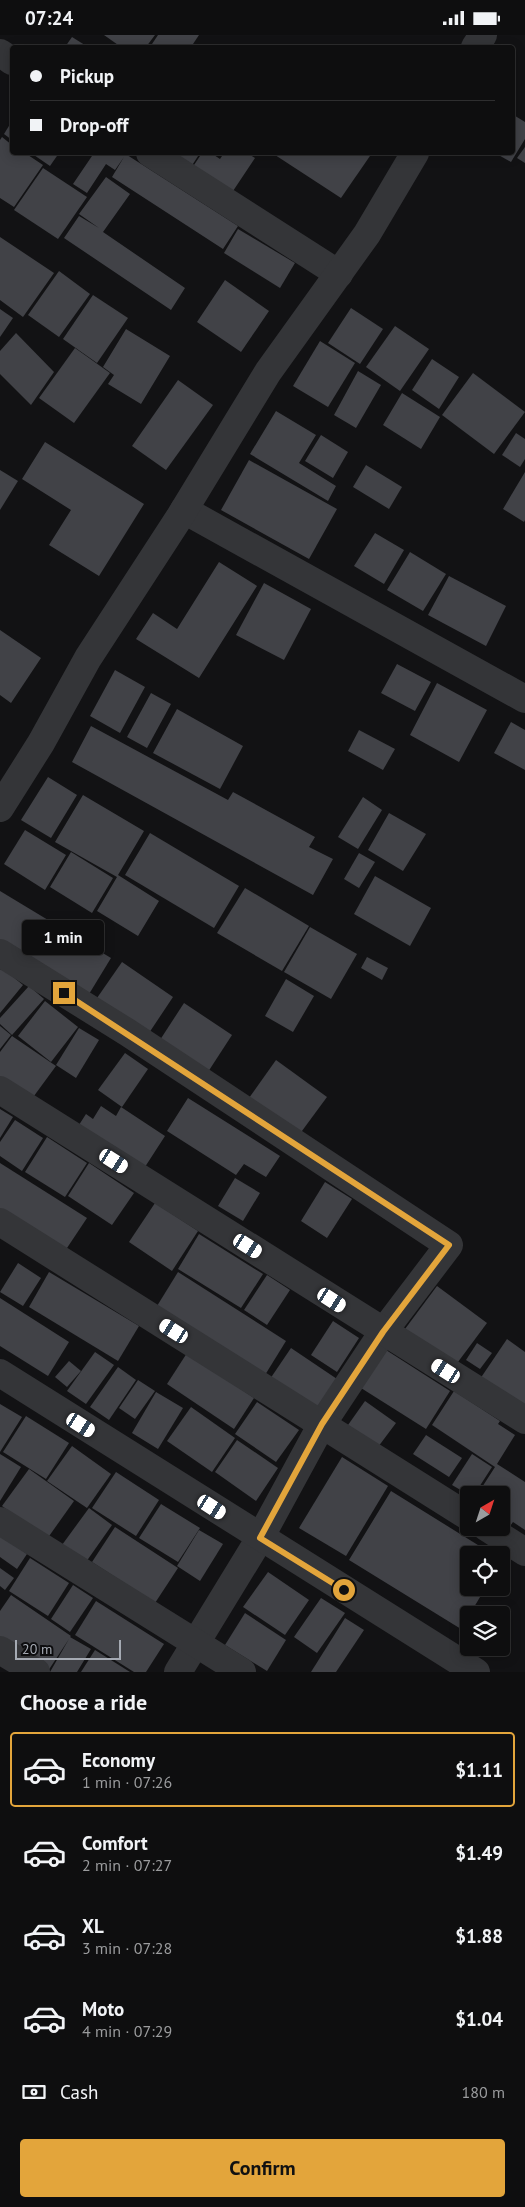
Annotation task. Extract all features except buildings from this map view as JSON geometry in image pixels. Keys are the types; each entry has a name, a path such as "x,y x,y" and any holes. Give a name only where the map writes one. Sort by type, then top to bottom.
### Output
{"street":[{"path":"153,155 339,274"},
{"path":"0,808 41,743 88,658 184,510 268,372 367,234 414,155"},
{"path":"184,510 525,699"},
{"path":"0,953 127,1032 449,1245 383,1332 322,1424 260,1538 178,1672"},
{"path":"0,1090 525,1420"},
{"path":"0,1222 460,1511"},
{"path":"0,1373 476,1672"},
{"path":"0,1521 242,1672"},
{"path":"500,1536 525,1552"},
{"path":"0,1650 36,1672"}],"route":[{"path":"64,993 127,1032 449,1245 383,1332 322,1424 260,1538 344,1590"}]}
